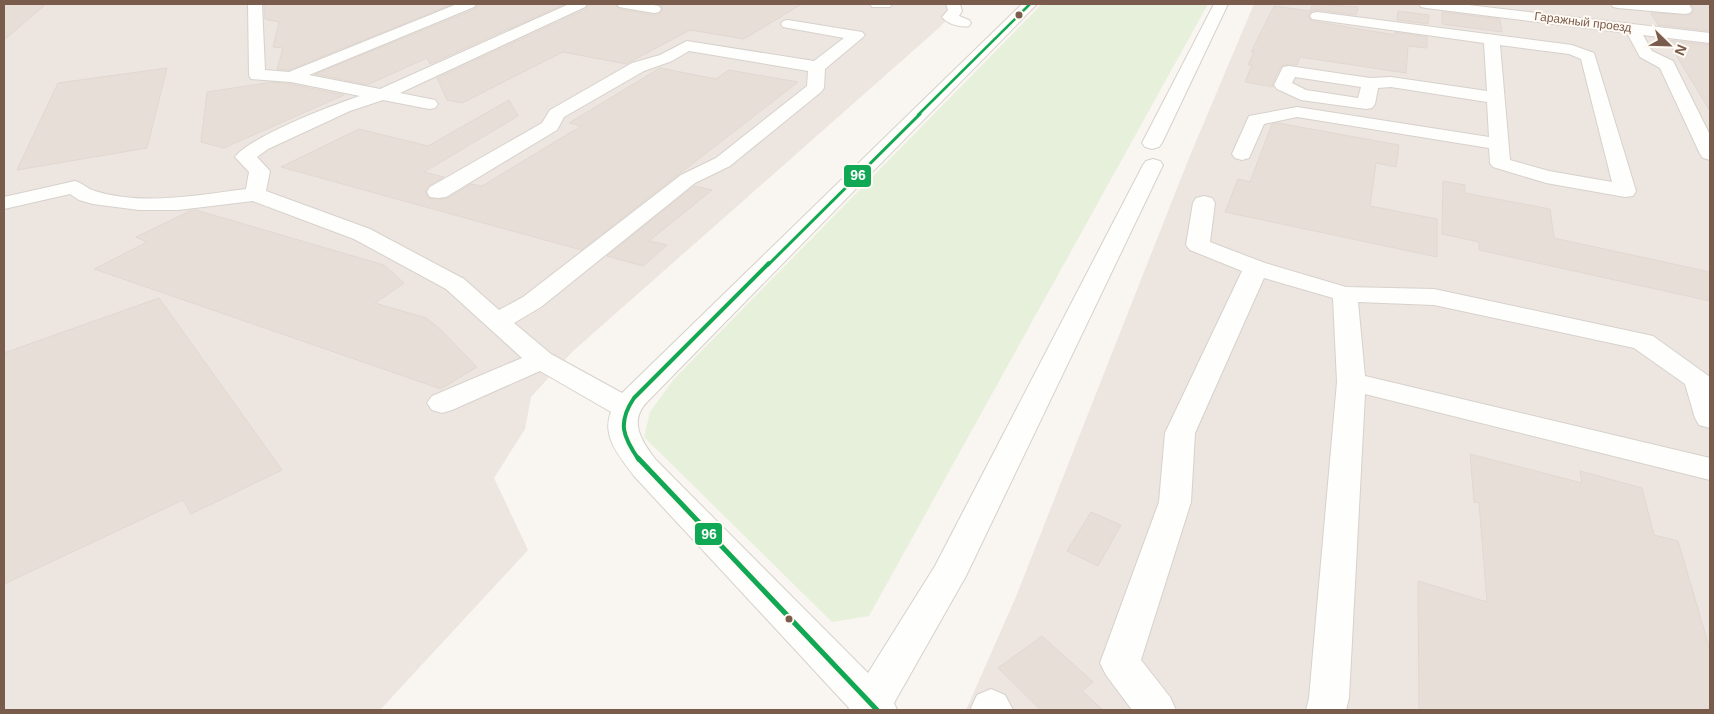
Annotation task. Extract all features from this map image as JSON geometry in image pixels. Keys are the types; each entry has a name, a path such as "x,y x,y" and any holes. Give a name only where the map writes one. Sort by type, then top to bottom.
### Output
{"street":[{"path":"255,4 256,75 291,77 429,104"},
{"path":"291,77 469,4"},
{"path":"255,194 260,171 245,157 261,145 336,111 382,95 580,4"},
{"path":"624,4 654,9"},
{"path":"878,4 885,4"},
{"path":"953,4 955,11 949,17 964,23"},
{"path":"1030,4 627,408 621,431 627,445 645,468 872,709 948,576 1152,154 1221,4"},
{"name":"Гаражный проезд","path":"1426,4 1710,38"},
{"path":"1618,4 1685,10 1682,4"},
{"path":"1444,6 1444,34"},
{"path":"1317,16 1444,34 1492,39 1572,50 1588,56 1625,191 1546,177 1500,163 1492,39"},
{"path":"498,321 532,302 688,179 723,162 815,88 817,67 857,35 788,24"},
{"path":"1632,28 1646,54 1667,65 1709,150"},
{"path":"438,192 550,126 556,114 638,67 666,58 687,46 817,67"},
{"path":"1496,98 1391,82 1370,83 1289,71 1283,85 1299,103 1499,144"},
{"path":"1242,154 1256,120 1299,103 1366,104 1370,83"},
{"path":"4,202 75,187 81,195 122,203 153,205 255,194 362,234 455,284 540,360 627,408"},
{"path":"1204,203 1198,245 1256,268 1345,294 1434,297 1643,342 1698,380 1710,418"},
{"path":"1156,710 1120,663 1175,502 1180,433 1256,268"},
{"path":"1326,710 1329,698 1351,382 1345,294"},
{"path":"442,403 540,360"},
{"path":"1351,382 1710,469"}],"shaded area":[{"path":"4,4 961,4 940,27 572,352 531,397 525,429 494,478 528,550 380,710 4,710"},
{"path":"1254,4 1710,4 1710,710 966,710 1015,599 1189,158"}],"green space":[{"path":"1042,4 1208,4 869,616 832,622 644,437 650,412 674,379"}],"building":[{"path":"4,4 46,4 4,40"},
{"path":"264,4 453,4 289,70 277,69 283,48 273,47 279,22 265,19"},
{"path":"478,4 565,4 430,64 427,58 367,85 315,74 475,9"},
{"path":"589,4 615,4 619,9 654,15 659,14 663,10 661,5 657,4 802,4 744,39 690,30 626,64 563,52 462,103 447,100 437,78 586,9"},
{"path":"1313,4 1358,7 1356,15 1312,11 1308,17 1312,21 1395,35 1395,32 1427,37 1427,48 1408,46 1406,73 1300,57 1297,65 1281,66 1272,84 1273,87 1245,82 1252,65 1248,65 1254,52 1251,52 1274,6 1310,11"},
{"path":"1691,4 1710,4 1710,31 1658,25 1651,13 1690,15 1694,9"},
{"path":"1398,11 1429,15 1428,24 1397,20"},
{"path":"1442,12 1500,19 1502,32 1442,24"},
{"path":"1667,40 1710,45 1710,111"},
{"path":"167,68 147,148 17,170 58,83"},
{"path":"660,68 716,79 729,70 798,82 581,250 281,167 359,129 428,146 509,100 518,116 424,172 444,177 428,186 425,191 428,198 446,199 471,184 482,186 581,126 569,123"},
{"path":"272,82 344,95 224,148 201,142 207,92"},
{"path":"1278,123 1399,145 1396,167 1376,163 1370,206 1437,219 1437,257 1225,212 1238,179 1250,182 1272,124"},
{"path":"1443,181 1465,185 1465,193 1550,209 1554,238 1710,272 1710,301 1479,250 1479,242 1442,234"},
{"path":"694,186 712,190 649,241 667,245 643,266 607,256"},
{"path":"192,210 384,265 404,283 375,303 426,318 440,329 477,367 441,389 94,269 147,242 136,237"},
{"path":"159,298 282,470 191,514 183,500 4,584 4,353"},
{"path":"1470,454 1582,483 1580,471 1642,488 1654,535 1678,541 1710,650 1710,710 1419,710 1418,581 1487,602 1479,503 1474,502"},
{"path":"1091,512 1121,525 1098,566 1067,551"},
{"path":"1042,636 1093,682 1082,691 1103,710 1041,710 998,668"}],"transit line":[{"name":"96","path":"877,710 645,468 624,434 624,417 627,408 634,398 1030,4"}]}
